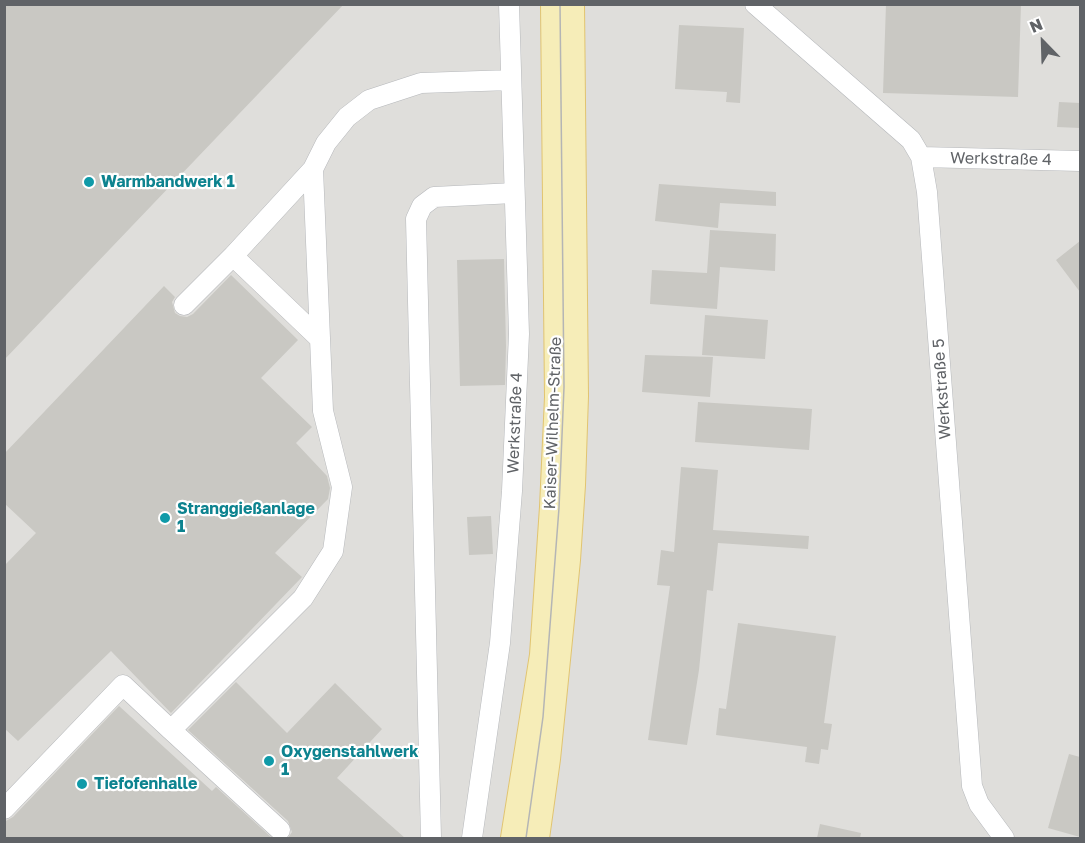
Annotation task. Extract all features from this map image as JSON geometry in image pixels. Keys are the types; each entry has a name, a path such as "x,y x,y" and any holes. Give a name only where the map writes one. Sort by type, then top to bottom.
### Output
{"main road":[{"name":"Kaiser-Wilhelm-Straße","path":"513,838 542,655 552,507 557,397 553,4"},
{"name":"Kaiser-Wilhelm-Straße","path":"537,838 548,759 568,561 573,486 576,396 572,4"}],"lane":[{"name":"Werkstraße 4","path":"472,838 500,642 512,490 519,334 509,4"},
{"name":"Werkstraße 5","path":"755,4 911,140 921,157 927,192 972,786 979,804 1004,838"},
{"path":"184,305 233,256 313,169 326,142 347,117 369,100 421,83 511,80"},
{"name":"Werkstraße 4","path":"921,157 1080,161"},
{"path":"171,730 303,598 333,551 342,487 323,411 313,169"},
{"path":"431,838 416,219 422,206 434,197 514,193"},
{"path":"233,256 319,338"},
{"path":"4,809 123,685 280,830"}],"shaded area":[{"path":"5,5 1080,5 1080,838 5,838"}],"building":[{"name":"Warmbandwerk 1","path":"4,4 344,4 4,360"},
{"path":"886,4 1021,4 1018,97 883,93"},
{"path":"679,25 744,28 740,103 726,102 727,92 675,89"},
{"path":"1059,102 1080,103 1080,128 1057,127"},
{"path":"659,184 776,192 776,206 720,203 718,228 655,221"},
{"path":"710,230 776,234 775,271 720,267 717,309 650,304 652,270 707,273"},
{"path":"1080,241 1080,292 1056,260"},
{"path":"504,259 505,385 460,386 457,260"},
{"name":"Stranggießanlage 1","path":"231,275 298,340 261,378 312,427 296,443 327,476 330,488 328,499 275,553 302,577 171,713 111,651 18,741 4,728 4,566 36,533 4,503 4,454 164,286 175,297 172,302 175,313 187,317 193,314"},
{"path":"705,315 768,320 765,359 702,355"},
{"path":"645,355 713,357 710,397 642,392"},
{"path":"698,402 812,409 809,450 695,442"},
{"path":"681,467 718,470 713,530 809,536 808,549 718,543 713,591 707,590 699,670 687,745 648,740 670,586 657,585 661,550 674,552"},
{"path":"491,516 493,554 469,555 467,517"},
{"path":"738,623 836,636 824,723 832,724 828,750 821,749 819,764 805,762 807,747 716,735 719,708 726,709"},
{"path":"236,682 287,733 335,683 382,729 337,778 405,838 288,838 292,832 288,821 188,730"},
{"path":"119,706 212,791 216,787 272,838 4,838 4,822 13,817"},
{"path":"1069,754 1080,757 1080,837 1048,828"},
{"path":"820,824 861,833 860,838 817,838"}],"tram line":[{"path":"526,838 543,717 559,508 564,387 560,4"}],"place":[{"name":"Warmbandwerk 1","path":"89,182"},
{"name":"Stranggießanlage 1","path":"165,518"},
{"name":"Oxygenstahlwerk 1","path":"269,761"},
{"name":"Tiefofenhalle","path":"82,784"}]}
